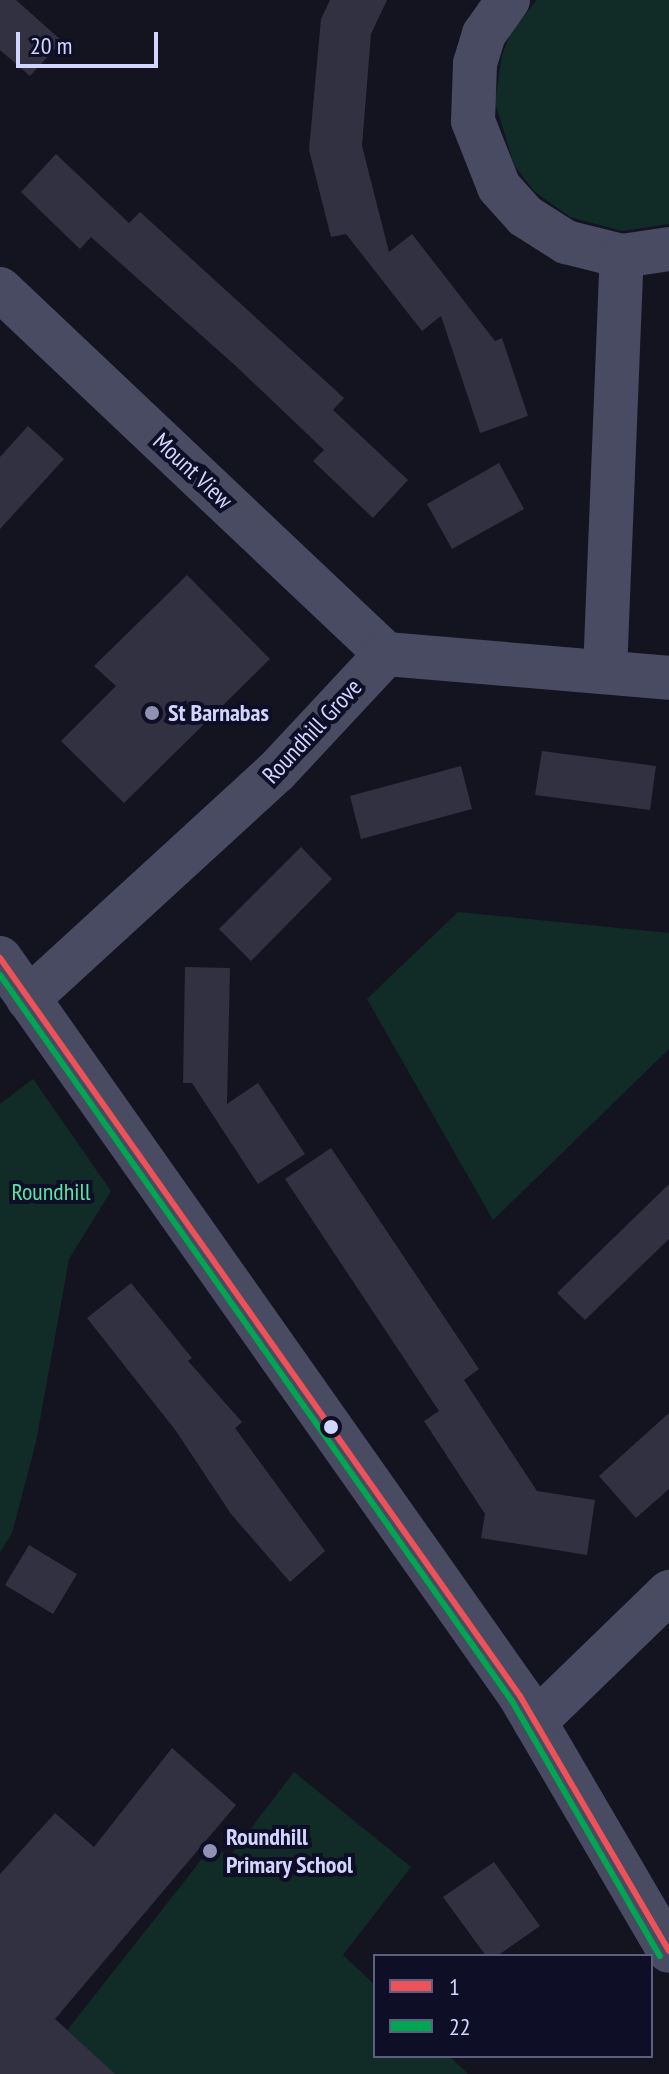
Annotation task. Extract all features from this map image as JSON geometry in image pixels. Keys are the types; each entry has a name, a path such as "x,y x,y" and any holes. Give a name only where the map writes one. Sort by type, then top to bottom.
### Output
{"street":[{"path":"508,0 484,34 475,64 473,121 499,187 525,216 566,242 622,256 669,249"},
{"path":"605,672 622,256"},
{"name":"Mount View","path":"0,289 386,654"},
{"path":"386,654 669,678"},
{"name":"Roundhill Grove","path":"28,999 276,772 386,654"},
{"path":"0,958 271,1337 535,1722 669,1951"},
{"path":"535,1722 669,1592"}],"green space":[{"path":"537,0 669,0 669,224 622,231 570,217 534,191 514,165 495,102 502,55 511,32"},
{"path":"458,912 669,933 669,1049 493,1220 367,999"},
{"name":"Roundhill","path":"33,1079 111,1191 69,1259 36,1442 12,1533 0,1552 0,1104"},
{"path":"294,1772 411,1867 343,1955 373,1983 373,2058 451,2058 468,2074 112,2074 65,2033 213,1845 229,1857"}],"building":[{"path":"0,0 16,0 62,41 30,76 0,50"},
{"path":"330,0 387,0 371,34 362,146 389,252 412,234 495,341 502,338 528,416 480,433 441,316 422,331 346,234 331,237 309,150 321,19"},
{"path":"56,154 129,223 140,212 344,398 333,410 408,480 373,518 313,461 324,450 238,368 91,237 80,249 21,192"},
{"path":"28,426 64,459 0,529 0,457"},
{"path":"499,463 524,509 452,549 427,504"},
{"name":"St Barnabas","path":"187,575 270,659 124,803 61,741 116,686 94,666"},
{"path":"542,751 656,766 650,810 535,795"},
{"path":"461,766 472,809 361,839 350,796"},
{"path":"301,847 332,879 251,961 219,929"},
{"path":"185,967 230,968 227,1104 258,1083 305,1154 258,1184 192,1083 183,1083"},
{"path":"331,1148 479,1369 464,1380 537,1491 595,1500 587,1555 481,1538 485,1514 424,1421 439,1411 285,1179"},
{"path":"669,1184 669,1239 585,1320 557,1293"},
{"path":"131,1283 192,1358 188,1361 242,1422 235,1428 325,1551 290,1582 231,1514 176,1431 87,1318"},
{"path":"669,1413 669,1489 636,1518 599,1476"},
{"path":"29,1545 77,1574 53,1614 5,1585"},
{"path":"172,1748 236,1805 55,2019 115,2074 0,2074 0,1874 55,1813 94,1847"},
{"path":"494,1862 540,1926 500,1954 485,1954 443,1897"}],"transit line":[{"name":"1","path":"0,958 520,1696 669,1951"},
{"name":"22","path":"0,975 512,1701 660,1956"}],"place":[{"name":"St Barnabas","path":"152,713"},
{"name":"Roundhill Primary School","path":"210,1851"}]}
